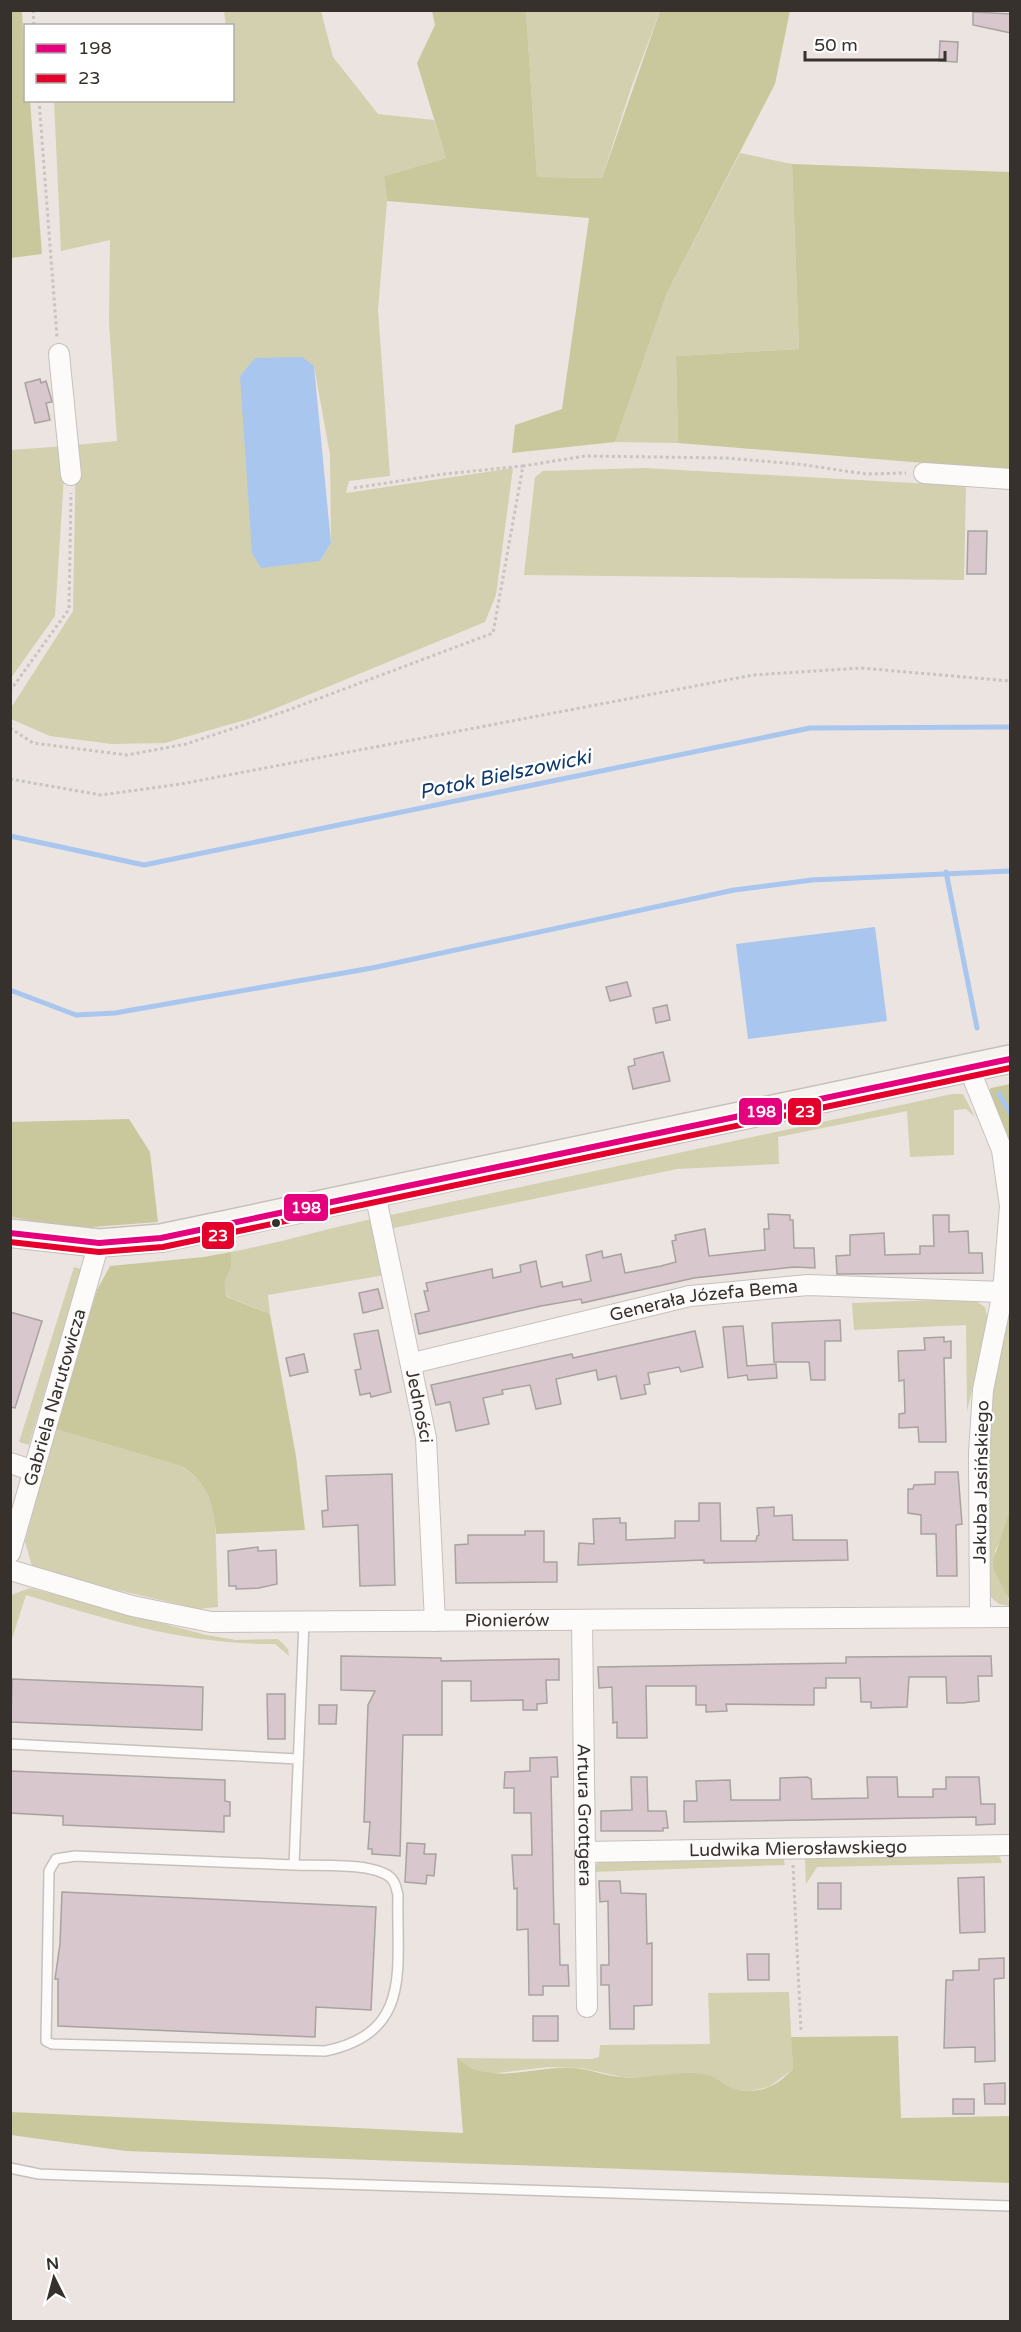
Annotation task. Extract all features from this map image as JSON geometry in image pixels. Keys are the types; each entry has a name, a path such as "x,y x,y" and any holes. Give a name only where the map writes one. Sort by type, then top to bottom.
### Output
{"street":[{"path":"59,354 71,475"},
{"path":"924,473 1011,479"},
{"path":"10,1233 99,1243 161,1238 1011,1059"},
{"name":"Jakuba Jasińskiego","path":"969,1068 1002,1150 1010,1206 1003,1292 984,1390 979,1454 980,1617"},
{"name":"Jedności","path":"375,1193 413,1363 426,1438 435,1621"},
{"name":"Gabriela Narutowicza","path":"10,1553 99,1243"},
{"name":"Generała Józefa Bema","path":"413,1363 690,1296 808,1285 1003,1292"},
{"path":"10,1463 34,1471"},
{"name":"Pionierów","path":"10,1570 172,1616 211,1622 1011,1617"},
{"name":"Artura Grottgera","path":"582,1621 587,2007"},
{"name":"Ludwika Mierosławskiego","path":"585,1852 1011,1845"}],"lane":[{"path":"294,1865 304,1622"},
{"path":"10,1744 298,1759"},
{"path":"75,1856 294,1865 371,1869 390,1877 396,1884 398,1895 396,1989 388,2015 362,2038 350,2045 325,2051 52,2044 46,2041 49,1871 56,1859 75,1856"},
{"path":"10,2168 39,2174 64,2175 1011,2206"}],"path":[{"path":"39,102 59,354"},
{"path":"354,488 585,456 726,458 798,464 866,474 924,473"},
{"path":"10,728 33,743 127,755 186,744 283,712 493,633 523,466"},
{"path":"10,691 69,609 71,475"},
{"path":"10,779 101,795 181,784 753,675 861,668 1011,681"},
{"path":"792,1849 801,2031"}],"shaded area":[{"path":"224,11 321,11 333,57 378,114 434,120 446,158 384,176 387,201 378,310 390,476 349,481 346,493 513,468 496,595 485,622 252,718 165,743 112,744 50,736 11,719 11,708 73,611 76,445 117,441 109,322 110,240 61,251 54,102 234,102 234,24 226,24","holes":["255,359 314,366 330,455 331,543 320,561"]},
{"path":"526,11 660,11 631,88 602,178 537,177"},
{"path":"740,153 792,164 799,349 676,356 678,443 615,442 667,293"},
{"path":"66,446 55,616 11,678 11,450"},
{"path":"644,468 966,486 964,580 524,575 535,477 543,471"},
{"path":"952,1094 963,1094 975,1117 966,1109 954,1110 954,1155 910,1157 907,1111 778,1137 779,1164 677,1169 389,1229 386,1216"},
{"path":"372,1219 385,1275 268,1295 270,1314 228,1297 223,1282 231,1268 231,1252"},
{"path":"74,1267 81,1269 29,1445 19,1442"},
{"path":"1010,1291 1010,1510 1006,1529 995,1551 1010,1606 999,1604 988,1595 988,1393"},
{"path":"972,1299 985,1307 988,1322 967,1411 966,1325 854,1330 852,1303"},
{"path":"55,1429 181,1466 202,1482 210,1496 215,1515 218,1607 199,1609 44,1573 32,1566 25,1542"},
{"path":"30,1588 206,1635 236,1640 278,1639 288,1649 289,1656 275,1644 180,1636 118,1622 26,1595 11,1642 11,1595"},
{"path":"998,1853 1002,1863 817,1867 806,1884 805,1859 808,1856"},
{"path":"783,1856 785,1865 593,1872 598,1862 605,1861"},
{"path":"789,1992 793,2069 769,2087 748,2091 733,2090 713,2078 622,2077 581,2068 548,2067 488,2074 464,2065 457,2058 592,2059 599,2057 600,2045 710,2044 708,1993"}],"green space":[{"path":"10,11 22,11 24,102 30,102 42,254 11,258"},
{"path":"432,11 526,11 537,177 602,178 660,11 790,11 775,84 667,293 615,442 512,453 515,425 562,409 589,218 387,201 384,176 446,158 417,63 435,25"},
{"path":"792,164 1010,172 1010,470 678,443 676,356 799,349"},
{"path":"1010,1084 1010,1156 1008,1140 989,1091 991,1088"},
{"path":"129,1119 150,1152 158,1222 79,1228 11,1217 10,1122"},
{"path":"231,1252 231,1268 224,1282 227,1297 270,1314 296,1456 305,1530 216,1534 208,1494 198,1479 181,1466 55,1429 97,1290 110,1266 204,1257"},
{"path":"1010,1510 1010,1601 994,1570 993,1561"},
{"path":"898,2036 901,2118 1010,2116 1010,2183 126,2151 11,2135 11,2112 463,2133 457,2058 469,2067 482,2072 496,2073 571,2068 631,2078 683,2073 703,2074 732,2088 747,2091 773,2085 793,2069 791,2037"}],"water":[{"path":"302,357 314,366 331,543 320,561 261,568 252,553 240,376 255,358"},
{"path":"875,927 887,1021 748,1039 736,944"}],"building":[{"path":"973,12 1011,14 1011,33 973,25"},
{"path":"940,41 958,42 957,62 939,61"},
{"path":"40,379 41,383 46,381 52,402 46,403 50,420 35,423 25,383"},
{"path":"968,531 987,531 986,574 967,574"},
{"path":"627,982 631,996 610,1001 606,987"},
{"path":"667,1005 670,1020 656,1023 653,1008"},
{"path":"663,1052 670,1081 633,1089 628,1067 635,1065 634,1059"},
{"path":"768,1214 790,1215 790,1220 793,1220 794,1248 814,1248 815,1268 794,1267 694,1278 582,1303 581,1299 541,1306 419,1334 415,1314 429,1311 424,1291 428,1291 426,1283 492,1269 493,1278 521,1272 520,1265 536,1261 541,1287 562,1282 563,1287 591,1281 586,1255 602,1251 603,1258 621,1254 625,1273 661,1266 676,1262 672,1241 676,1240 675,1235 705,1229 709,1256 765,1250 764,1229 769,1229"},
{"path":"933,1215 949,1215 949,1232 968,1231 969,1253 982,1253 983,1273 837,1274 836,1256 850,1255 850,1235 884,1233 885,1255 920,1254 920,1246 934,1246"},
{"path":"378,1289 383,1308 363,1313 359,1293"},
{"path":"10,1312 42,1321 15,1408 10,1407"},
{"path":"840,1320 841,1341 825,1341 825,1380 811,1380 809,1362 774,1362 772,1323"},
{"path":"743,1326 747,1366 776,1364 777,1378 748,1380 747,1375 728,1378 723,1327"},
{"path":"378,1330 391,1392 371,1397 370,1393 360,1395 355,1370 361,1369 354,1334"},
{"path":"695,1331 703,1367 681,1372 679,1367 648,1373 650,1384 644,1385 646,1394 621,1399 616,1376 598,1380 596,1370 556,1379 561,1404 536,1409 530,1385 502,1390 503,1394 483,1398 489,1424 456,1431 450,1402 436,1405 431,1385 572,1354 573,1358"},
{"path":"944,1337 944,1342 951,1341 951,1358 944,1358 946,1442 919,1442 918,1427 899,1428 899,1414 905,1413 904,1380 899,1381 898,1351 925,1350 924,1338"},
{"path":"304,1354 308,1372 290,1376 286,1358"},
{"path":"935,1472 958,1472 962,1524 956,1525 957,1576 937,1576 936,1534 921,1534 921,1515 908,1513 908,1489 913,1489 914,1485 935,1484"},
{"path":"392,1474 395,1585 360,1586 358,1525 323,1527 322,1511 328,1510 326,1476"},
{"path":"699,1503 720,1503 721,1541 756,1541 759,1535 757,1508 774,1507 774,1516 792,1515 793,1540 847,1540 848,1560 704,1563 704,1560 578,1565 579,1543 594,1544 593,1519 620,1518 620,1523 626,1523 626,1540 675,1538 675,1521 699,1521"},
{"path":"525,1531 544,1531 544,1562 557,1562 557,1582 456,1583 455,1545 468,1544 468,1535 525,1535"},
{"path":"258,1547 258,1551 276,1550 277,1584 236,1589 236,1586 229,1586 228,1551"},
{"path":"341,1656 441,1658 441,1661 559,1659 559,1680 546,1680 547,1703 537,1704 537,1710 523,1710 523,1700 471,1701 471,1681 442,1681 442,1735 403,1735 400,1856 372,1854 372,1849 368,1849 370,1822 364,1822 368,1705 375,1691 341,1690"},
{"path":"991,1656 992,1676 978,1676 979,1701 963,1703 947,1703 946,1677 909,1677 907,1707 871,1708 871,1702 861,1702 860,1678 826,1678 826,1688 814,1688 814,1705 726,1704 727,1711 706,1712 706,1705 696,1705 696,1686 646,1686 647,1738 617,1738 617,1722 613,1723 612,1687 599,1688 598,1667 846,1663 846,1657"},
{"path":"12,1679 203,1687 202,1730 11,1722"},
{"path":"267,1694 285,1694 285,1739 268,1739"},
{"path":"319,1705 337,1705 336,1724 319,1724"},
{"path":"557,1757 558,1777 551,1777 554,1924 559,1924 560,1965 568,1965 569,1986 543,1986 543,1995 529,1995 528,1929 517,1930 517,1888 514,1889 512,1855 532,1855 531,1813 514,1813 514,1788 504,1788 505,1772 530,1771 530,1758"},
{"path":"10,1771 225,1780 225,1801 230,1802 230,1816 224,1816 224,1832 63,1825 63,1816 10,1813"},
{"path":"631,1777 647,1777 648,1811 666,1811 668,1828 663,1828 663,1831 601,1831 601,1811 632,1810"},
{"path":"807,1777 811,1779 812,1799 868,1798 867,1777 897,1777 898,1797 933,1797 933,1789 946,1789 946,1777 979,1777 981,1804 995,1804 995,1824 976,1825 976,1817 684,1822 684,1801 697,1801 696,1781 730,1780 731,1800 780,1800 780,1778"},
{"path":"407,1843 425,1844 424,1854 436,1854 434,1876 427,1875 426,1884 405,1882"},
{"path":"984,1877 985,1932 960,1933 958,1878"},
{"path":"599,1881 620,1881 621,1893 646,1894 647,1944 652,1943 652,2005 634,2006 634,2029 610,2029 609,1985 601,1985 601,1965 609,1965 608,1901 600,1902"},
{"path":"818,1883 841,1883 841,1909 818,1909"},
{"path":"62,1892 376,1907 371,2010 316,2007 315,2037 58,2026 58,1979 55,1979 60,1944"},
{"path":"747,1954 769,1954 769,1980 748,1980"},
{"path":"1004,1958 1004,1978 994,1979 995,2061 975,2062 975,2047 944,2048 946,1980 953,1980 953,1971 979,1970 979,1959"},
{"path":"533,2016 558,2016 558,2041 533,2041"},
{"path":"1005,2083 1005,2104 985,2104 984,2084"},
{"path":"953,2099 974,2099 974,2114 953,2114"}],"waterway":[{"name":"Potok Bielszowicki","path":"10,836 144,865 810,728 1010,727"},
{"path":"10,990 76,1015 115,1013 372,968 734,890 812,880 1010,871"},
{"path":"946,872 977,1028"},
{"path":"999,1094 1010,1113"}],"transit line":[{"name":"198","path":"10,1233 99,1243 161,1238 1010,1059"},
{"name":"23","path":"10,1242 99,1252 163,1247 1010,1068"}]}
